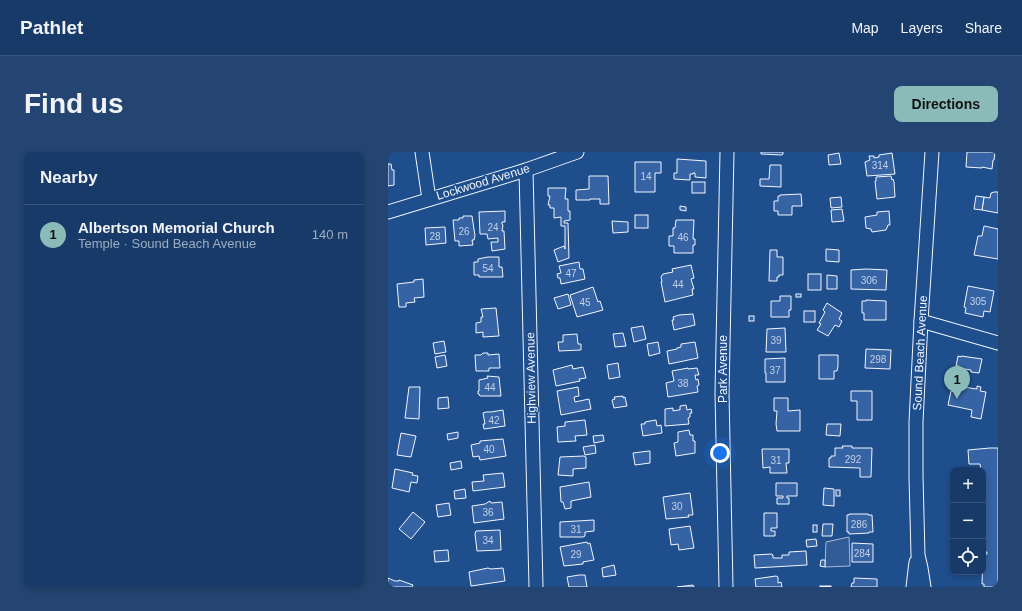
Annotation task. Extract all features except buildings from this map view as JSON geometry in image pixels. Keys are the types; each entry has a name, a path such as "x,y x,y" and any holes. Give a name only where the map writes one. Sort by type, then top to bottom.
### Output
{"street":[{"path":"422,152 429,199"},
{"name":"Lockwood Avenue","path":"388,212 526,170 577,152"},
{"name":"Park Avenue","path":"726,587 722,394 727,152"},
{"name":"Sound Beach Avenue","path":"924,587 922,568 918,555 916,476 917,415 921,321 932,152"},
{"name":"Highview Avenue","path":"526,170 536,587"},
{"path":"921,321 998,343"},
{"name":"Sound Beach Avenue","path":"913,587 914,568 918,555"}],"shaded area":[{"path":"849,537 850,566 825,567 826,542"}],"place":[{"name":"Albertson Memorial Church","path":"957,399"}]}
